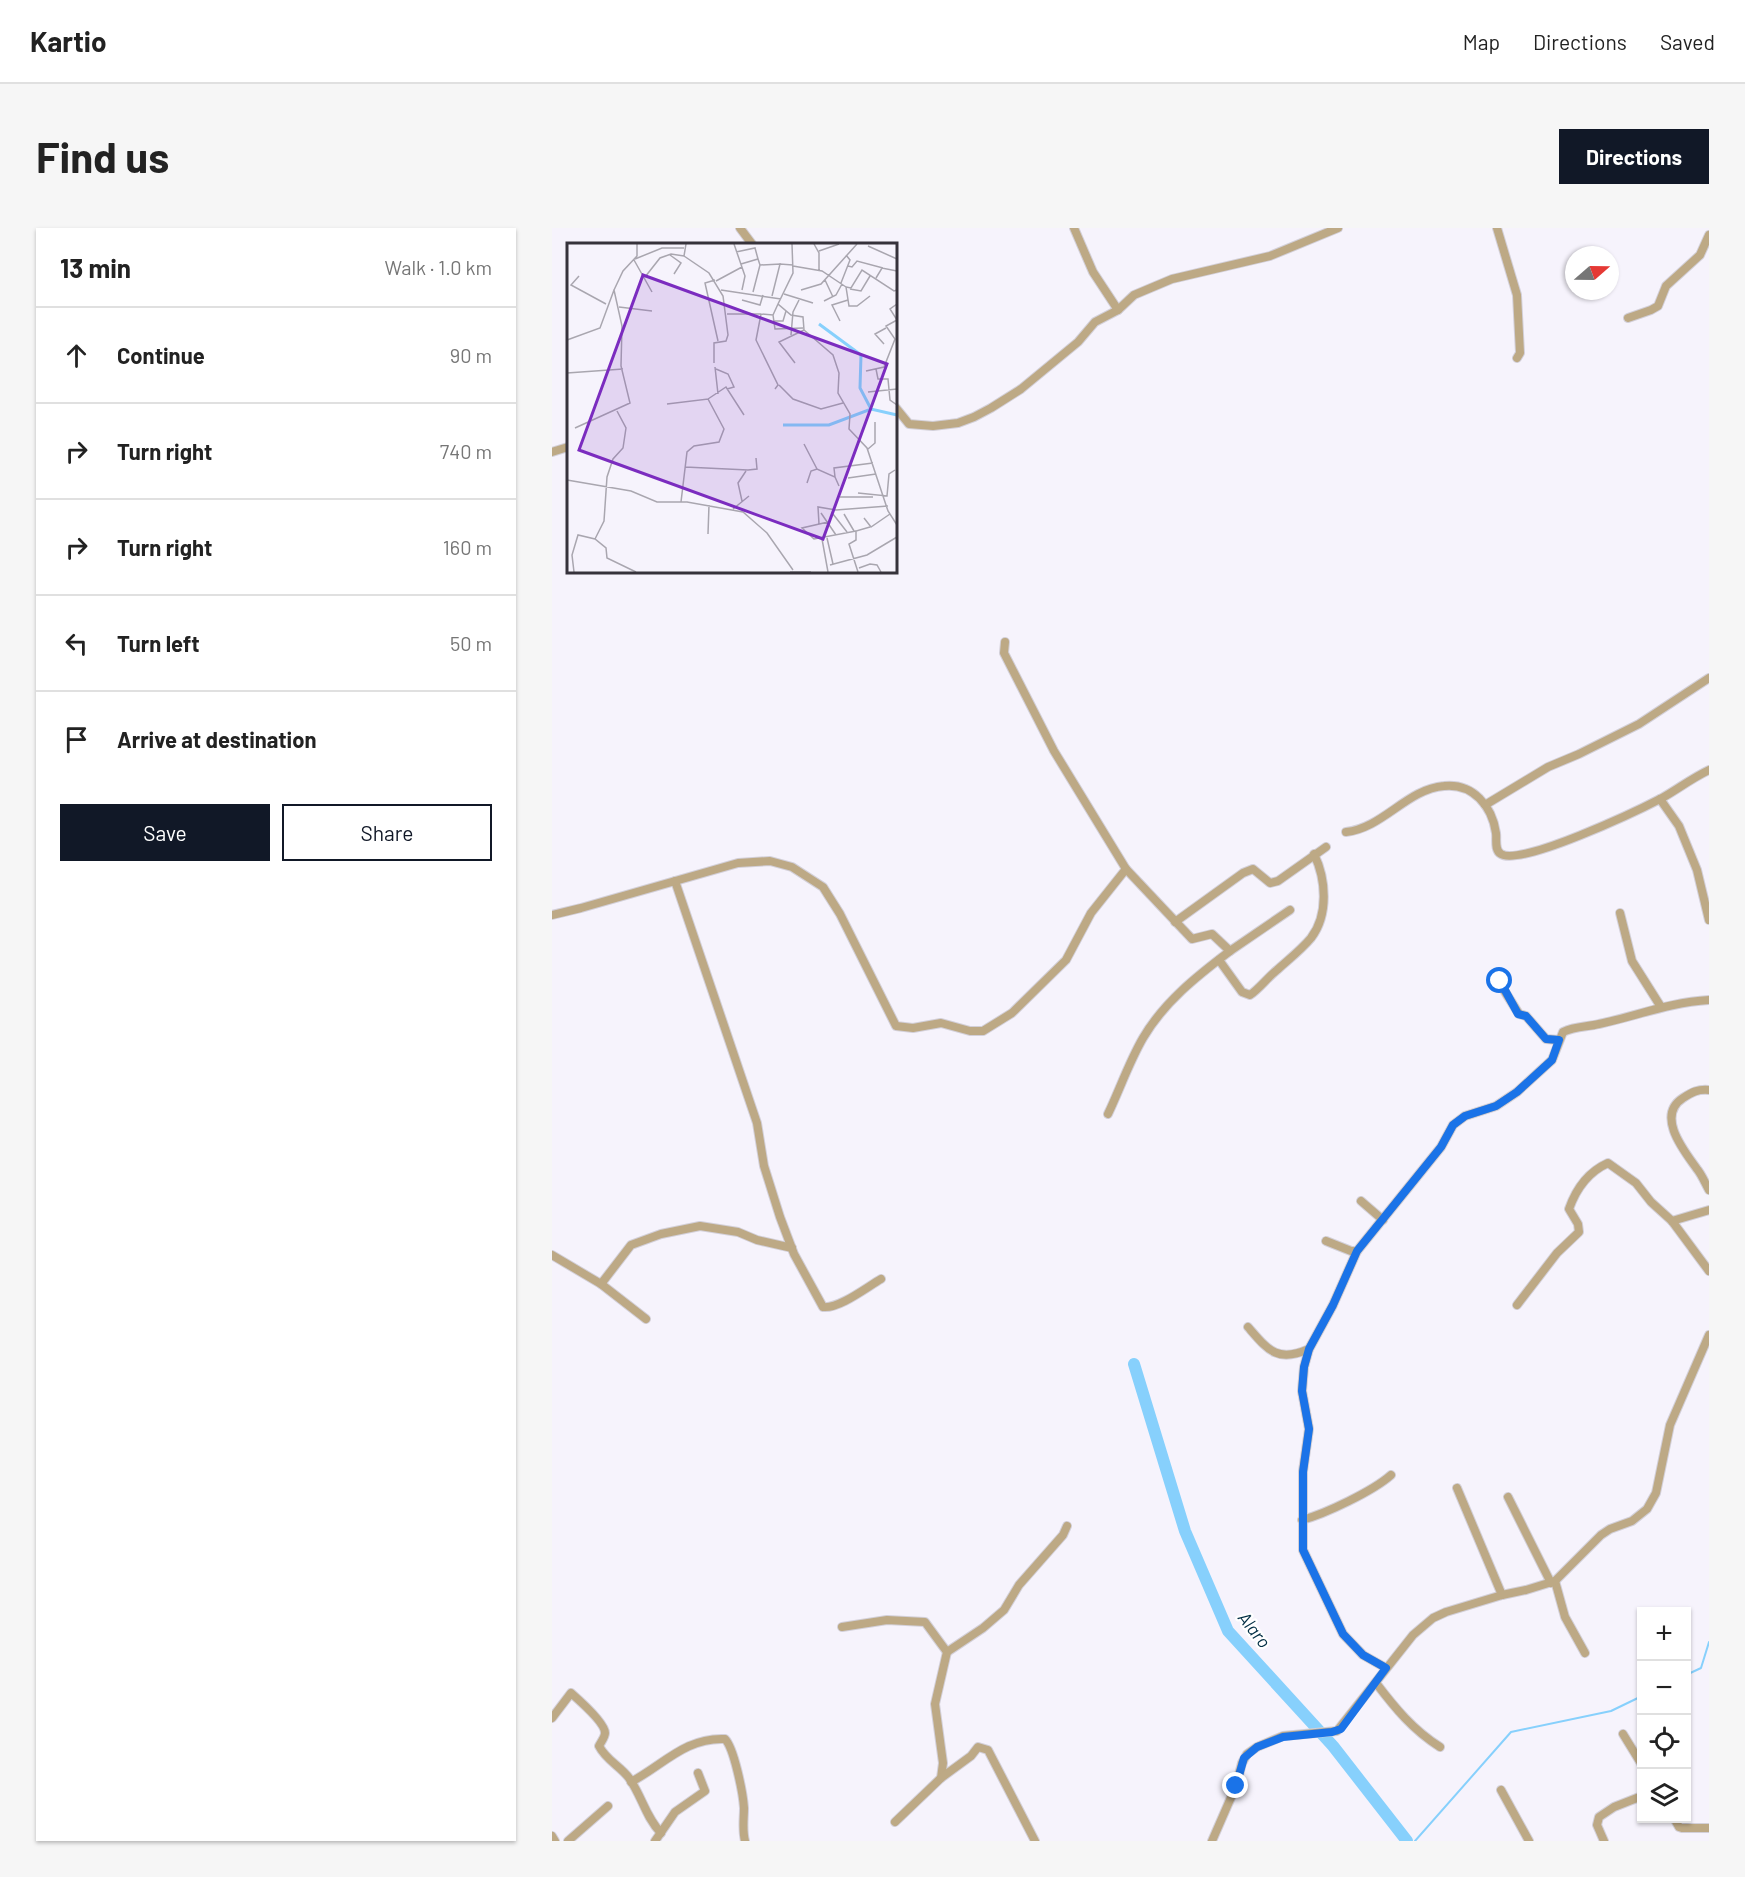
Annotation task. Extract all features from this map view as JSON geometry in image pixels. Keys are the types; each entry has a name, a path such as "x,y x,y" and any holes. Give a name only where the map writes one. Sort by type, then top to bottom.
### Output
{"street":[{"path":"740,228 751,243"},
{"path":"1074,228 1093,272 1118,310"},
{"path":"897,409 909,424 933,426 958,423 974,417 1021,389 1078,342 1095,322 1118,310 1134,294 1172,279 1270,256 1338,228"},
{"path":"1497,228 1517,295 1520,353 1517,358"},
{"path":"1628,318 1658,306 1666,286 1706,248 1709,235"},
{"path":"552,452 567,447"},
{"path":"1005,642 1004,653 1054,751 1126,869 1192,939 1212,934 1230,951"},
{"path":"1485,804 1548,766 1579,754 1640,724 1709,678"},
{"path":"1346,832 1374,822 1418,794 1443,786 1462,787 1479,797 1485,804 1491,813 1496,832 1497,850 1511,857 1537,851 1604,826 1660,799 1709,770"},
{"path":"1660,799 1679,826 1697,870 1709,920"},
{"path":"1175,922 1243,873 1253,869 1270,883 1286,876 1326,847"},
{"path":"1219,960 1242,992 1250,995 1311,938 1320,922 1324,900 1321,869 1314,854"},
{"path":"552,915 738,864 770,861 792,867 822,887 840,914 896,1026 913,1028 941,1023 970,1031 983,1030 1012,1013 1066,960 1091,913 1126,869"},
{"path":"675,881 757,1123 764,1166 792,1248 823,1307 828,1308 848,1299 881,1279"},
{"path":"1108,1114 1143,1038 1169,1003 1200,974 1290,910"},
{"path":"1620,913 1632,962 1661,1007"},
{"path":"1497,973 1502,987 1518,1014 1526,1016 1546,1039 1559,1040"},
{"path":"1386,1668 1363,1655 1343,1634 1303,1550 1303,1472 1309,1429 1302,1391 1304,1367 1309,1349 1333,1305 1357,1251 1441,1147 1453,1125 1465,1116 1496,1106 1517,1092 1552,1060 1561,1035 1568,1030 1598,1025 1661,1007 1709,1000"},
{"path":"1709,1090 1698,1089 1679,1100 1671,1116 1675,1137 1699,1170 1709,1190"},
{"path":"1517,1305 1557,1253 1579,1232 1578,1224 1569,1209 1573,1198 1591,1173 1608,1163 1636,1183 1651,1202 1672,1221 1709,1271"},
{"path":"1361,1201 1383,1220"},
{"path":"1672,1221 1709,1210"},
{"path":"601,1284 631,1245 661,1234 700,1226 738,1232 758,1240 792,1248"},
{"path":"1326,1241 1351,1251 1357,1251"},
{"path":"552,1255 601,1284 646,1318"},
{"path":"1248,1328 1266,1348 1275,1354 1302,1352 1309,1349"},
{"path":"1212,1841 1247,1754 1264,1743 1283,1737 1337,1731 1413,1635 1433,1618 1502,1595 1553,1582 1601,1535 1632,1521 1652,1502 1670,1425 1709,1335"},
{"path":"1302,1520 1315,1517 1351,1499 1391,1475"},
{"path":"1457,1488 1502,1595"},
{"path":"1508,1497 1553,1582 1565,1617 1585,1653"},
{"path":"941,1778 943,1763 935,1704 947,1652 983,1628 1004,1610 1019,1585 1062,1535 1067,1526"},
{"path":"842,1627 887,1620 925,1622 947,1652"},
{"path":"1376,1683 1402,1718 1440,1747"},
{"path":"552,1718 571,1693 604,1728 605,1736 600,1746 604,1754 631,1782 658,1837"},
{"path":"1623,1734 1637,1758"},
{"path":"631,1782 685,1746 705,1739 725,1739 731,1748 742,1789 744,1809 742,1829 745,1841"},
{"path":"895,1822 941,1778 978,1747 988,1750 1035,1841"},
{"path":"658,1837 675,1812 705,1791 698,1773"},
{"path":"1501,1790 1528,1841"},
{"path":"1604,1841 1597,1825 1599,1817 1614,1807 1637,1798"},
{"path":"568,1841 608,1806"},
{"path":"1677,1823 1682,1828 1709,1828"},
{"path":"552,1836 555,1841"}],"waterway":[{"name":"Alaro","path":"1134,1364 1185,1531 1228,1631 1333,1746 1407,1841"},
{"path":"1691,1673 1701,1668 1709,1642"},
{"path":"1415,1841 1511,1732 1611,1711 1637,1698"}],"route":[{"path":"1236,1786 1244,1758 1257,1747 1283,1737 1341,1729 1386,1668 1363,1655 1343,1634 1303,1550 1303,1472 1309,1429 1302,1391 1304,1367 1309,1349 1333,1305 1357,1251 1441,1147 1453,1125 1473,1112 1496,1106 1517,1092 1552,1060 1559,1040 1546,1039 1526,1016 1518,1014 1500,981"}]}
